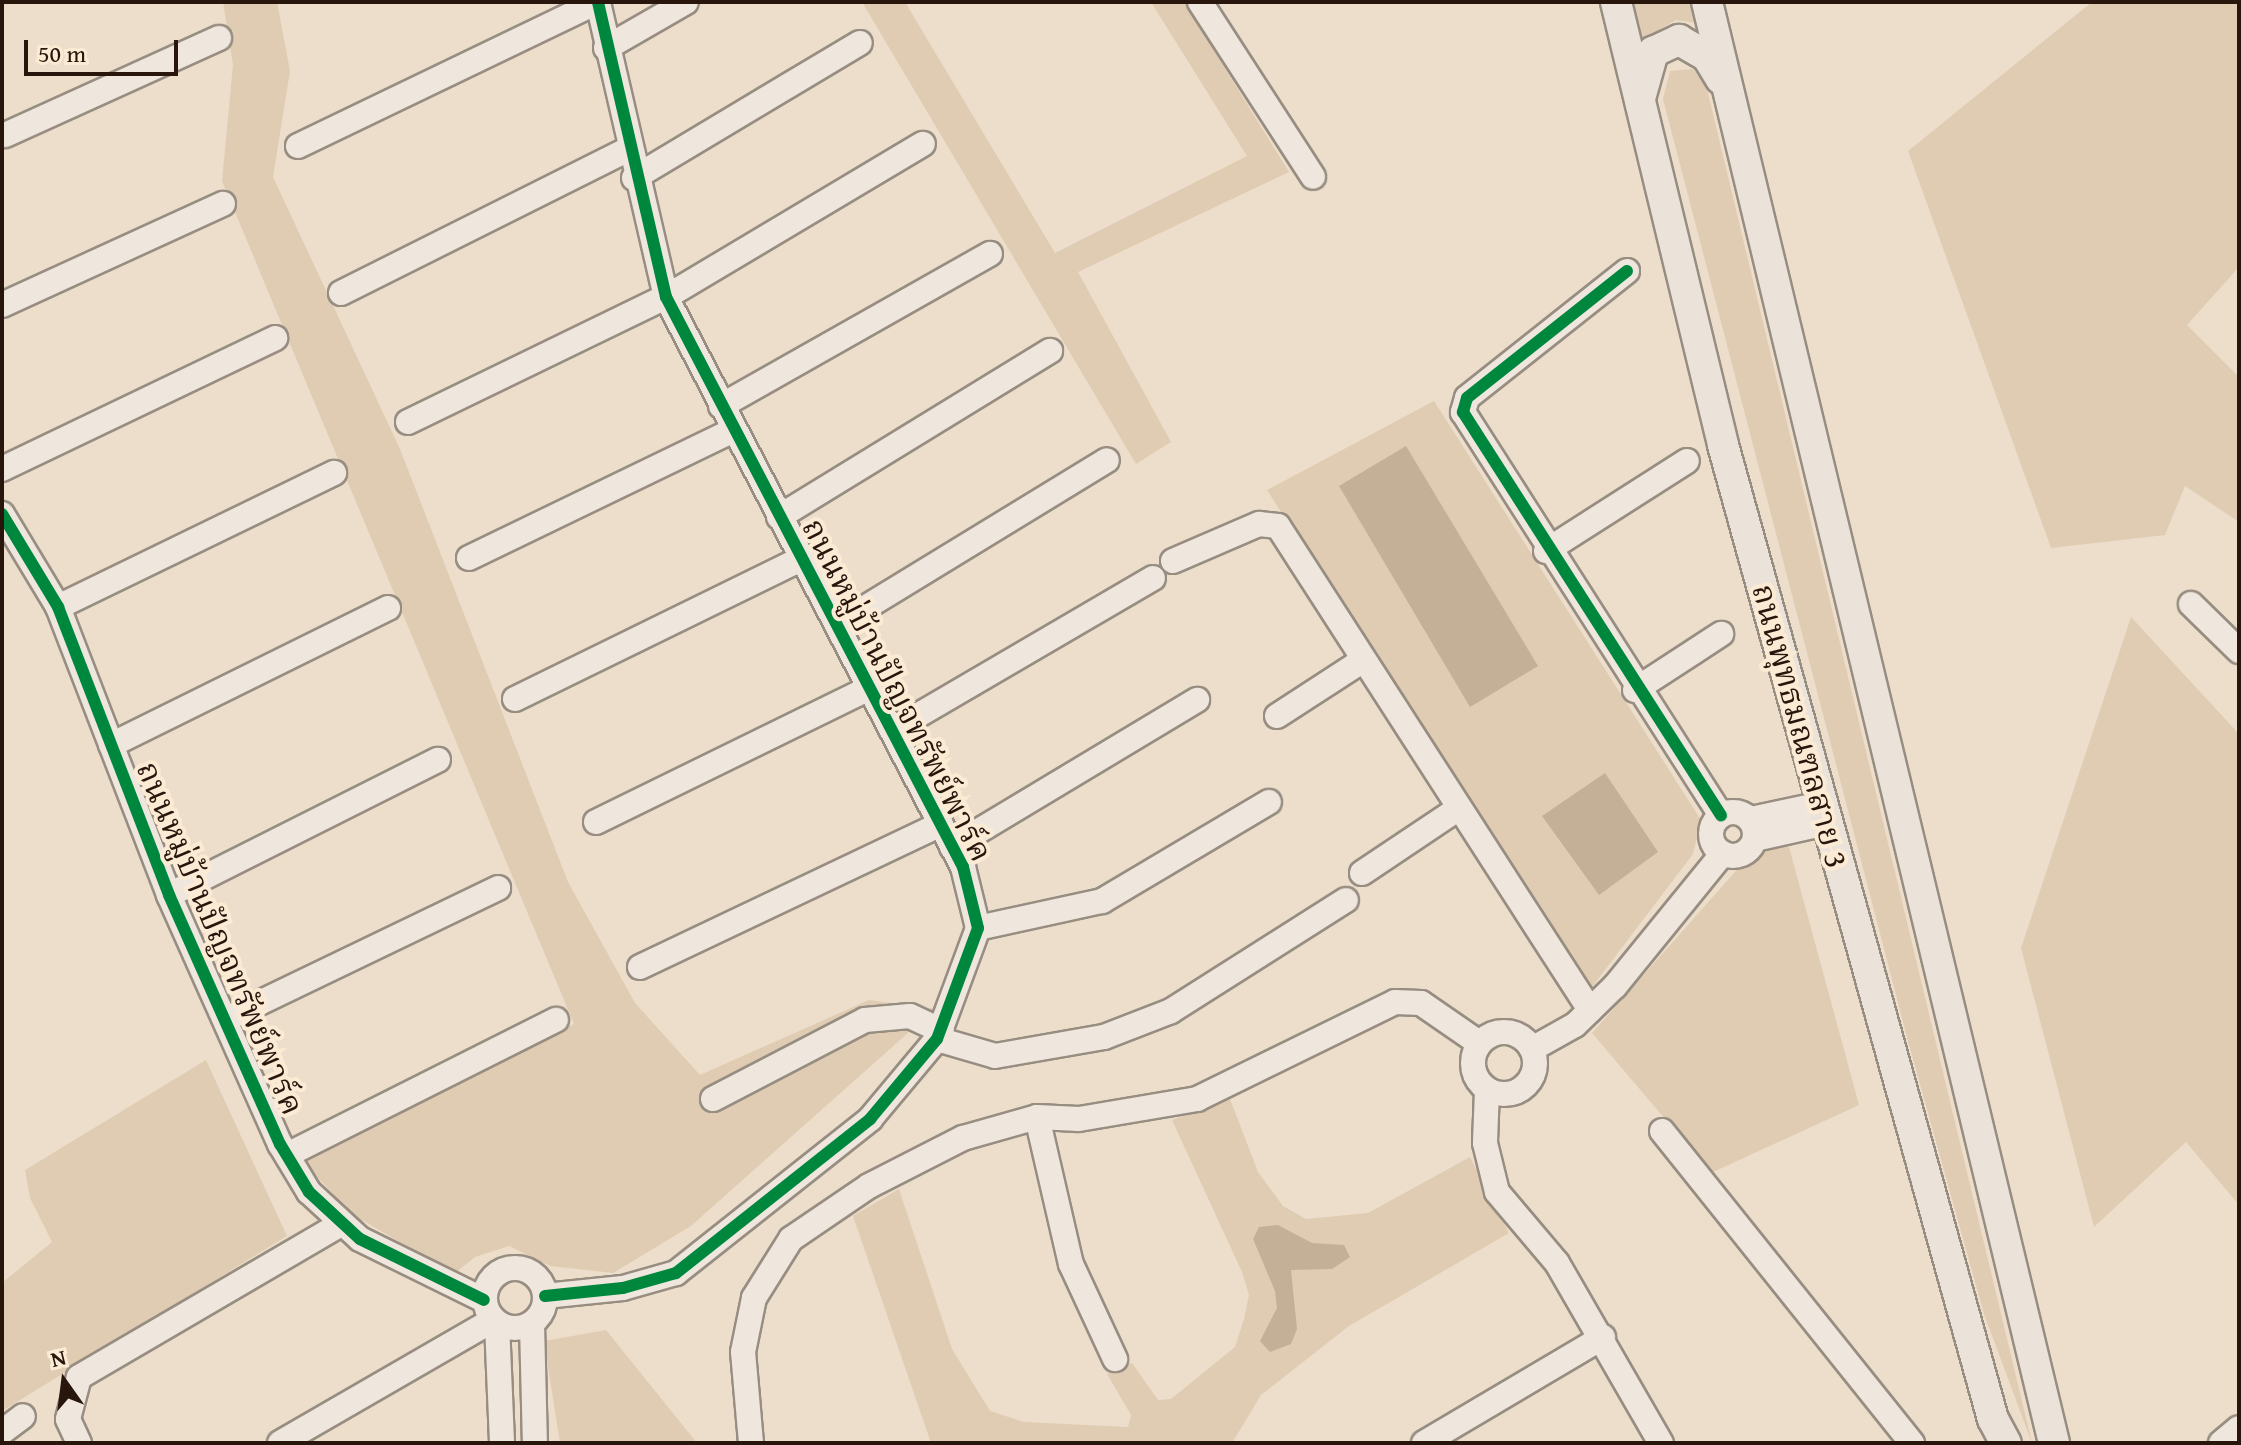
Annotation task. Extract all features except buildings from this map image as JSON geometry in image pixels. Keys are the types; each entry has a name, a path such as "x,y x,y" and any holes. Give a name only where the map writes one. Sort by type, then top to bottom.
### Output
{"main road":[{"name":"ถนนพุทธมณฑลสาย 3","path":"1616,2 1824,814 1997,1435"},
{"path":"1707,2 2055,1436"},
{"path":"1642,109 1644,67 1662,43 1694,46 1729,91"}],"street":[{"name":"ถนนหมู่บ้านปัญจทรัพย์พาร์ค","path":"597,2 627,150 666,297 941,824 952,847 978,928"},
{"path":"298,146 597,2"},
{"path":"606,48 686,2"},
{"path":"1200,2 1313,177"},
{"path":"3,135 219,38"},
{"path":"634,178 860,43"},
{"path":"408,422 666,297 923,144"},
{"path":"341,293 627,150"},
{"path":"2,305 223,204"},
{"path":"721,406 990,254"},
{"path":"1627,271 1467,398 1463,412 1546,551 1635,690 1721,815 1753,829 1824,814"},
{"path":"2,469 275,338"},
{"path":"779,517 1050,351"},
{"path":"469,558 734,430"},
{"path":"837,625 1107,460"},
{"path":"1546,551 1687,461"},
{"path":"58,607 334,473"},
{"name":"ถนนหมู่บ้านปัญจทรัพย์พาร์ค","path":"2,514 58,607 169,895 287,1155 341,1224 491,1314 532,1324"},
{"path":"1173,561 1259,524 1278,526 1360,662 1590,1010"},
{"path":"515,699 801,559"},
{"path":"893,730 1153,578"},
{"path":"2191,604 2239,651"},
{"path":"111,745 388,608"},
{"path":"1635,690 1721,634"},
{"path":"1277,716 1360,662"},
{"path":"596,822 869,688"},
{"path":"952,847 1197,700"},
{"path":"169,895 438,760"},
{"path":"545,1296 623,1288 676,1273 712,1249 870,1119 940,1035 978,928 1102,901 1269,802"},
{"path":"1362,873 1456,810"},
{"path":"1721,815 1711,835 1723,853"},
{"path":"640,967 941,824"},
{"path":"1723,853 1743,854 1753,829"},
{"path":"1532,1049 1590,1010 1723,853"},
{"path":"226,1019 498,888"},
{"path":"713,1099 812,1044 886,1014 995,1056 1104,1037 1171,1011 1346,900"},
{"path":"751,1443 746,1339 754,1298 791,1239 869,1186 963,1138 1037,1117 1079,1119 1197,1099 1395,1002 1421,1003 1479,1043"},
{"path":"287,1155 556,1020"},
{"path":"1479,1043 1513,1033 1532,1049 1535,1069 1525,1086 1506,1095 1487,1090"},
{"path":"1479,1043 1472,1068 1487,1090 1485,1143 1497,1192 1557,1263 1603,1337 1661,1443"},
{"path":"1037,1117 1071,1264 1115,1359"},
{"path":"1662,1131 1912,1443"},
{"path":"79,1443 68,1419 79,1377 341,1224"},
{"path":"502,1443 490,1280 508,1268 529,1271 545,1296"},
{"path":"535,1443 532,1324 545,1296"},
{"path":"280,1443 491,1314"},
{"path":"1424,1443 1603,1337"},
{"path":"2,1432 23,1416"},
{"path":"2221,1443 2239,1428"}],"shaded area":[{"path":"223,2 277,2 290,71 273,177 400,449 568,882 635,1003 700,1075 869,1000 935,1009 691,1226 613,1273 550,1266 509,1246 475,1257 454,1274 350,1213 302,1160 574,1024 222,181 233,65"},
{"path":"862,2 905,2 1055,253 1247,156 1151,2 1184,2 1289,172 1078,272 1171,442 1136,464"},
{"path":"1629,2 1692,2 1698,23 1676,20 1638,42"},
{"path":"2092,2 2239,2 2239,267 2187,325 2239,377 2239,522 2185,486 2165,535 2051,548 1908,151"},
{"path":"1693,69 1707,89 2032,1443 1984,1314 1908,1041 1663,99 1670,71"},
{"path":"1434,401 1701,820 1693,854 1589,991 1267,490"},
{"path":"1406,446 1538,666 1470,707 1339,486"},
{"path":"2131,617 2239,734 2239,1205 2186,1142 2094,1227 2021,948"},
{"path":"1605,773 1658,852 1599,895 1542,816"},
{"path":"1768,847 1789,847 1859,1105 1711,1173 1592,1033 1742,864"},
{"path":"206,1060 287,1236 2,1411 2,1283 52,1242 30,1198 25,1170"},
{"path":"1230,1099 1258,1172 1283,1206 1306,1219 1368,1213 1470,1157 1509,1233 1349,1326 1261,1395 1232,1443 931,1443 853,1216 899,1189 952,1349 990,1411 1024,1422 1128,1427 1131,1415 1107,1374 1132,1363 1158,1400 1171,1399 1235,1347 1244,1319 1249,1295 1242,1272 1172,1120"},
{"path":"1278,1225 1312,1243 1344,1245 1350,1257 1332,1269 1291,1270 1297,1329 1291,1344 1270,1352 1260,1341 1277,1308 1275,1291 1253,1239 1259,1227"},
{"path":"606,1330 697,1443 560,1443 544,1341"}],"cycle path":[{"path":"545,1296 623,1288 676,1273 870,1119 937,1039 978,928 963,867 666,297 598,2"},
{"path":"1627,271 1467,398 1463,412 1721,815"},
{"path":"2,514 58,607 169,895 280,1144 309,1192 360,1239 484,1300"}]}
